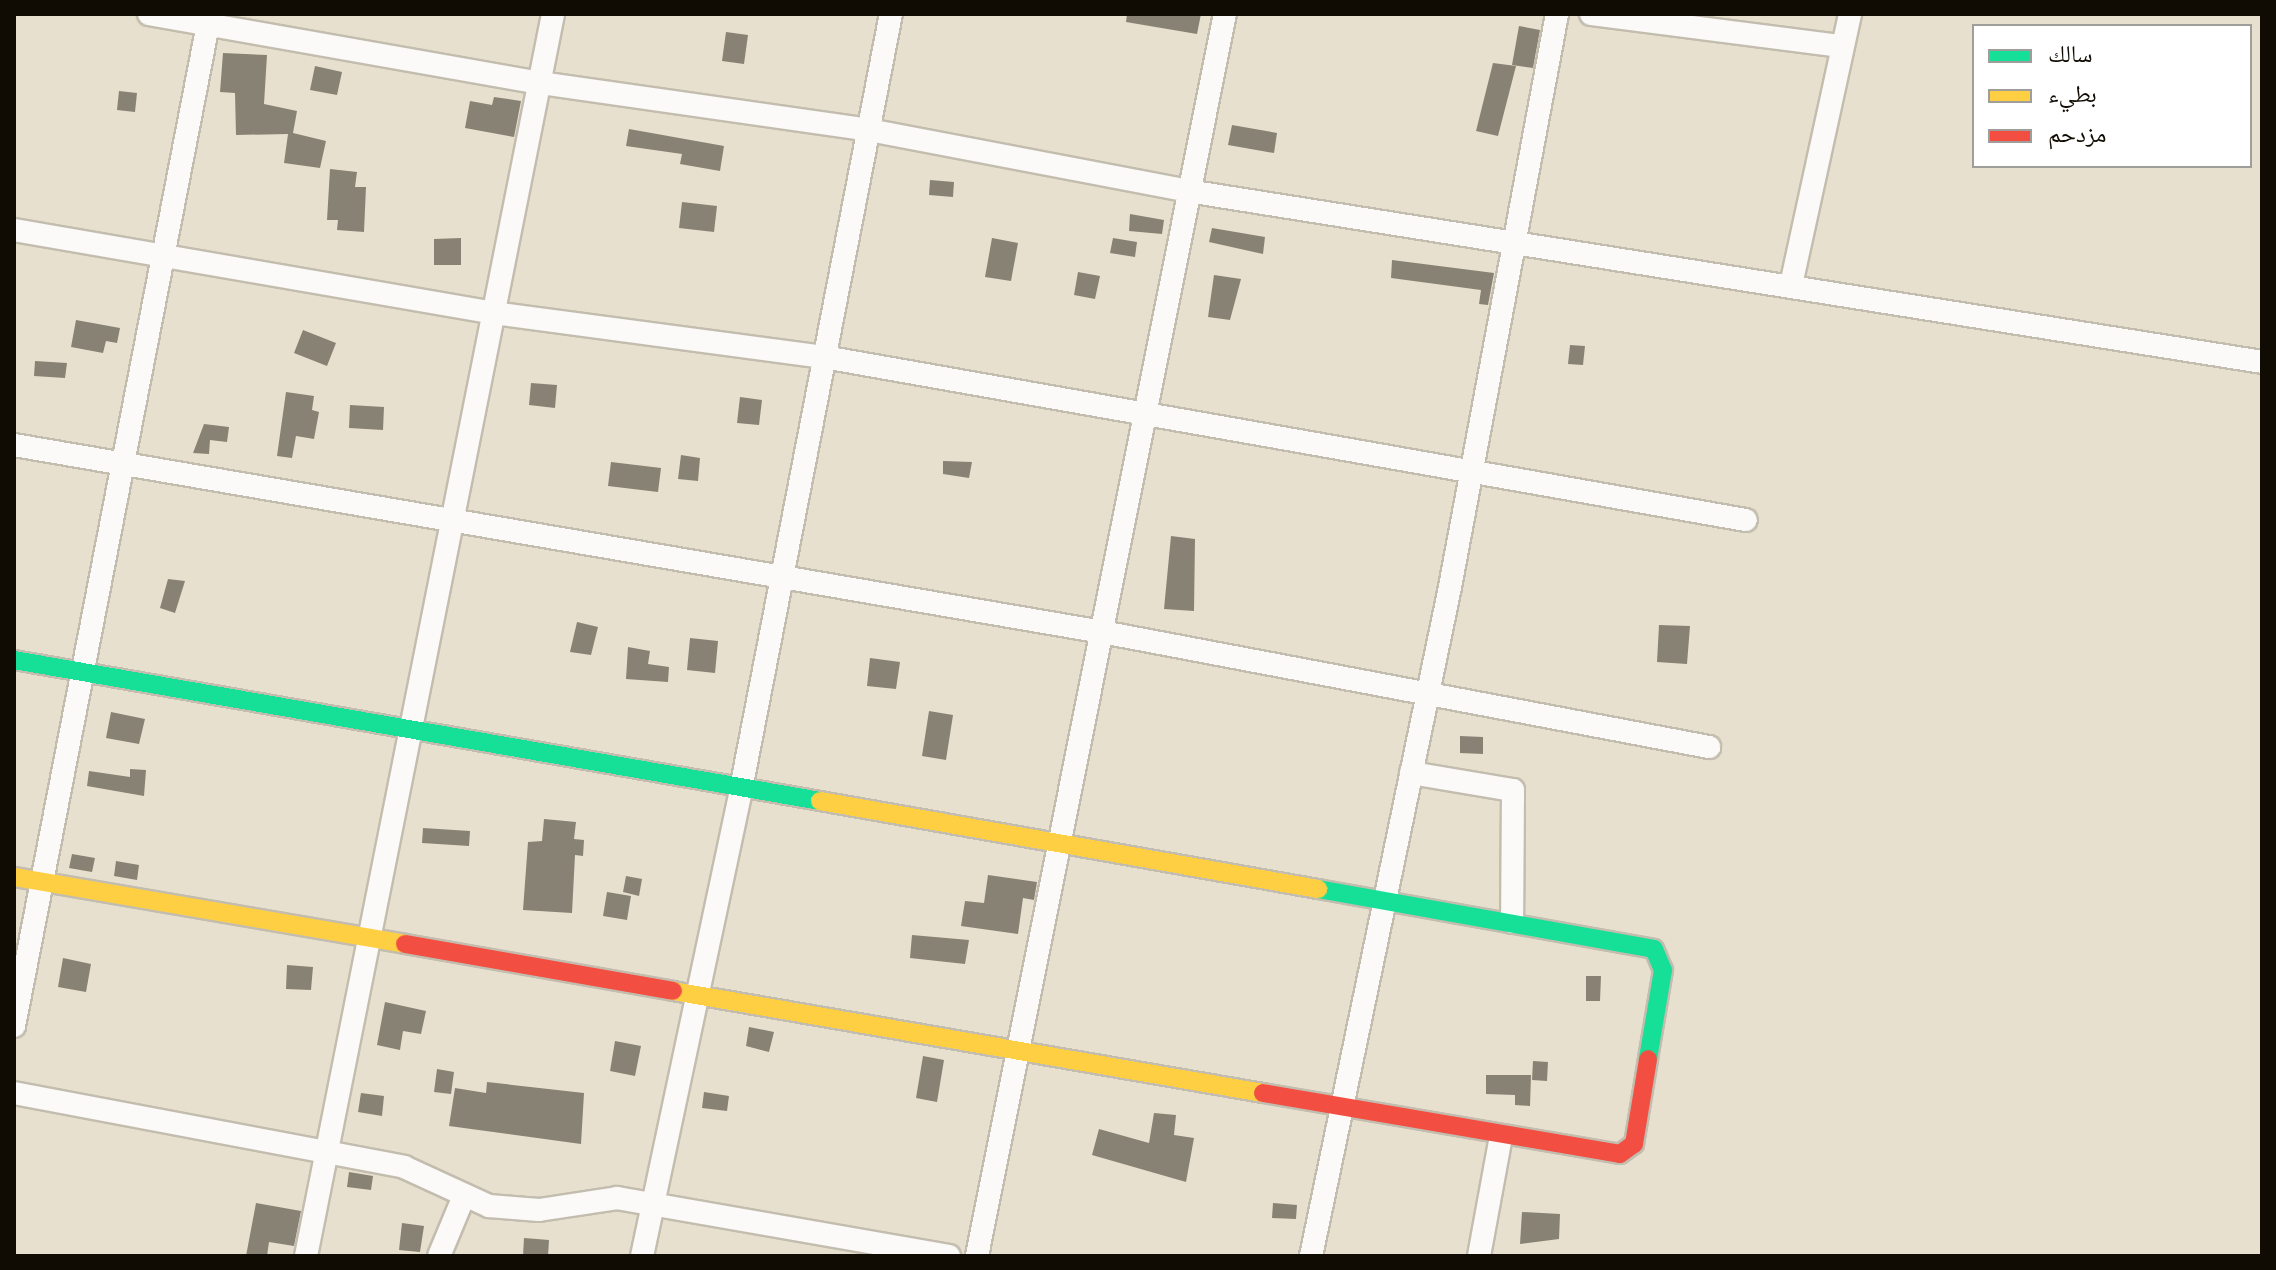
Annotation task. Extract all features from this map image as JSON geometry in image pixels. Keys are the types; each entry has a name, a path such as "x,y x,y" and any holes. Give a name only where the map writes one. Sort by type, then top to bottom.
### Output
{"street":[{"path":"149,14 209,19 540,83 864,129 1194,192 1515,238 2262,362"},
{"path":"306,1256 364,941 553,14"},
{"path":"642,1256 741,789 824,357 864,129 891,14"},
{"path":"977,1256 1062,840 1143,412 1194,192 1225,14"},
{"path":"1311,1256 1473,469 1557,14"},
{"path":"1591,14 1842,46"},
{"path":"1791,285 1850,14"},
{"path":"14,1026 82,671 126,464 209,19"},
{"path":"14,230 494,313 824,357 1473,469 1746,520"},
{"path":"14,445 1102,632 1427,691 1709,747"},
{"path":"14,660 741,789 1062,840 1385,898 1654,949 1663,970 1627,1153 1501,1136 697,999 14,877"},
{"path":"1411,773 1513,790 1512,922"},
{"path":"14,1093 325,1150 427,1174 464,1196 514,1210 599,1199 653,1204 949,1256"},
{"path":"1479,1256 1501,1136"},
{"path":"439,1256 464,1196"}],"building":[{"path":"1127,14 1201,14 1197,34 1126,22"},
{"path":"1519,26 1540,30 1533,68 1512,65"},
{"path":"726,32 748,35 744,64 722,61"},
{"path":"223,53 267,55 264,104 297,111 293,133 326,141 320,168 284,163 288,134 236,135 235,93 220,92"},
{"path":"1493,63 1516,66 1498,136 1476,131"},
{"path":"315,66 342,72 337,95 310,90"},
{"path":"119,91 137,93 135,112 117,110"},
{"path":"494,97 521,101 514,137 465,128 470,101 492,105"},
{"path":"1232,125 1277,133 1274,153 1228,145"},
{"path":"629,129 724,146 720,171 680,164 682,154 626,146"},
{"path":"330,169 357,172 355,187 366,187 364,232 337,230 338,220 327,220"},
{"path":"930,180 954,182 953,197 929,195"},
{"path":"682,202 717,206 714,232 679,228"},
{"path":"1130,214 1164,220 1162,234 1129,231"},
{"path":"1212,228 1265,237 1263,254 1209,242"},
{"path":"461,238 461,265 434,265 434,239"},
{"path":"992,238 1018,243 1011,281 985,277"},
{"path":"1113,238 1137,242 1135,257 1110,253"},
{"path":"1392,260 1494,273 1488,305 1479,304 1481,290 1391,278"},
{"path":"1078,272 1100,276 1095,299 1074,295"},
{"path":"1214,275 1241,279 1230,320 1208,317"},
{"path":"76,320 120,328 117,343 106,341 103,353 71,347"},
{"path":"303,330 336,343 327,366 294,353"},
{"path":"1570,345 1585,346 1583,365 1568,364"},
{"path":"35,361 67,363 65,378 34,376"},
{"path":"531,383 557,385 555,408 529,405"},
{"path":"286,392 314,396 312,410 319,412 314,439 296,436 292,458 277,456"},
{"path":"740,397 762,400 759,425 737,423"},
{"path":"350,405 384,407 383,430 349,428"},
{"path":"204,424 229,427 227,442 210,440 209,454 193,453"},
{"path":"681,455 700,458 698,481 678,479"},
{"path":"943,461 972,462 969,478 943,474"},
{"path":"611,462 661,468 658,492 608,486"},
{"path":"1171,536 1195,539 1194,611 1164,609"},
{"path":"168,579 185,581 175,613 160,608"},
{"path":"577,622 598,627 591,655 570,652"},
{"path":"1659,625 1690,626 1687,664 1657,662"},
{"path":"690,638 718,641 715,673 687,670"},
{"path":"628,647 650,651 648,664 669,667 668,682 626,679"},
{"path":"870,658 900,662 896,689 867,686"},
{"path":"929,711 953,715 946,760 922,756"},
{"path":"111,712 145,719 139,744 106,738"},
{"path":"1460,736 1483,737 1483,754 1460,753"},
{"path":"130,769 146,770 144,796 87,786 89,771 130,777"},
{"path":"544,819 576,822 574,839 584,840 583,856 575,855 572,913 523,910 528,842 542,841"},
{"path":"423,828 470,831 469,846 422,843"},
{"path":"72,854 95,858 92,872 69,868"},
{"path":"116,861 139,865 137,880 114,876"},
{"path":"988,875 1037,882 1034,900 1023,898 1018,934 961,926 965,901 984,903"},
{"path":"626,876 642,879 639,896 623,892"},
{"path":"607,892 631,896 627,920 603,916"},
{"path":"912,935 969,940 965,964 910,958"},
{"path":"63,958 91,964 86,992 58,987"},
{"path":"287,965 313,967 311,990 286,989"},
{"path":"1586,976 1601,976 1600,1001 1586,1001"},
{"path":"385,1002 426,1011 421,1034 403,1031 400,1050 377,1045"},
{"path":"749,1027 774,1032 769,1052 746,1046"},
{"path":"615,1041 641,1046 635,1076 610,1071"},
{"path":"923,1056 944,1060 937,1102 916,1098"},
{"path":"1533,1061 1548,1062 1547,1081 1532,1080"},
{"path":"437,1069 454,1072 451,1094 434,1092"},
{"path":"1486,1075 1531,1075 1530,1106 1515,1105 1515,1095 1486,1094"},
{"path":"487,1082 584,1093 581,1144 449,1126 455,1088 486,1093"},
{"path":"704,1092 729,1096 727,1111 702,1108"},
{"path":"361,1093 384,1096 382,1116 358,1112"},
{"path":"1154,1113 1176,1115 1174,1135 1194,1138 1186,1182 1092,1155 1099,1129 1149,1143"},
{"path":"349,1172 373,1176 371,1190 347,1187"},
{"path":"256,1203 301,1211 294,1246 269,1242 267,1256 246,1256"},
{"path":"1273,1203 1297,1205 1296,1219 1272,1218"},
{"path":"1522,1212 1560,1214 1559,1239 1520,1244"},
{"path":"402,1223 424,1226 420,1252 399,1250"},
{"path":"524,1238 549,1240 548,1256 523,1256"}],"traffic: fast":[{"path":"14,660 820,801"},
{"path":"1318,889 1654,949 1663,970 1648,1059"}],"traffic: slow":[{"path":"820,801 1318,889"},
{"path":"14,877 405,944"},
{"path":"673,991 1263,1093"}],"traffic: jam":[{"path":"405,944 673,991"},
{"path":"1263,1093 1620,1154 1634,1144 1648,1059"}]}
